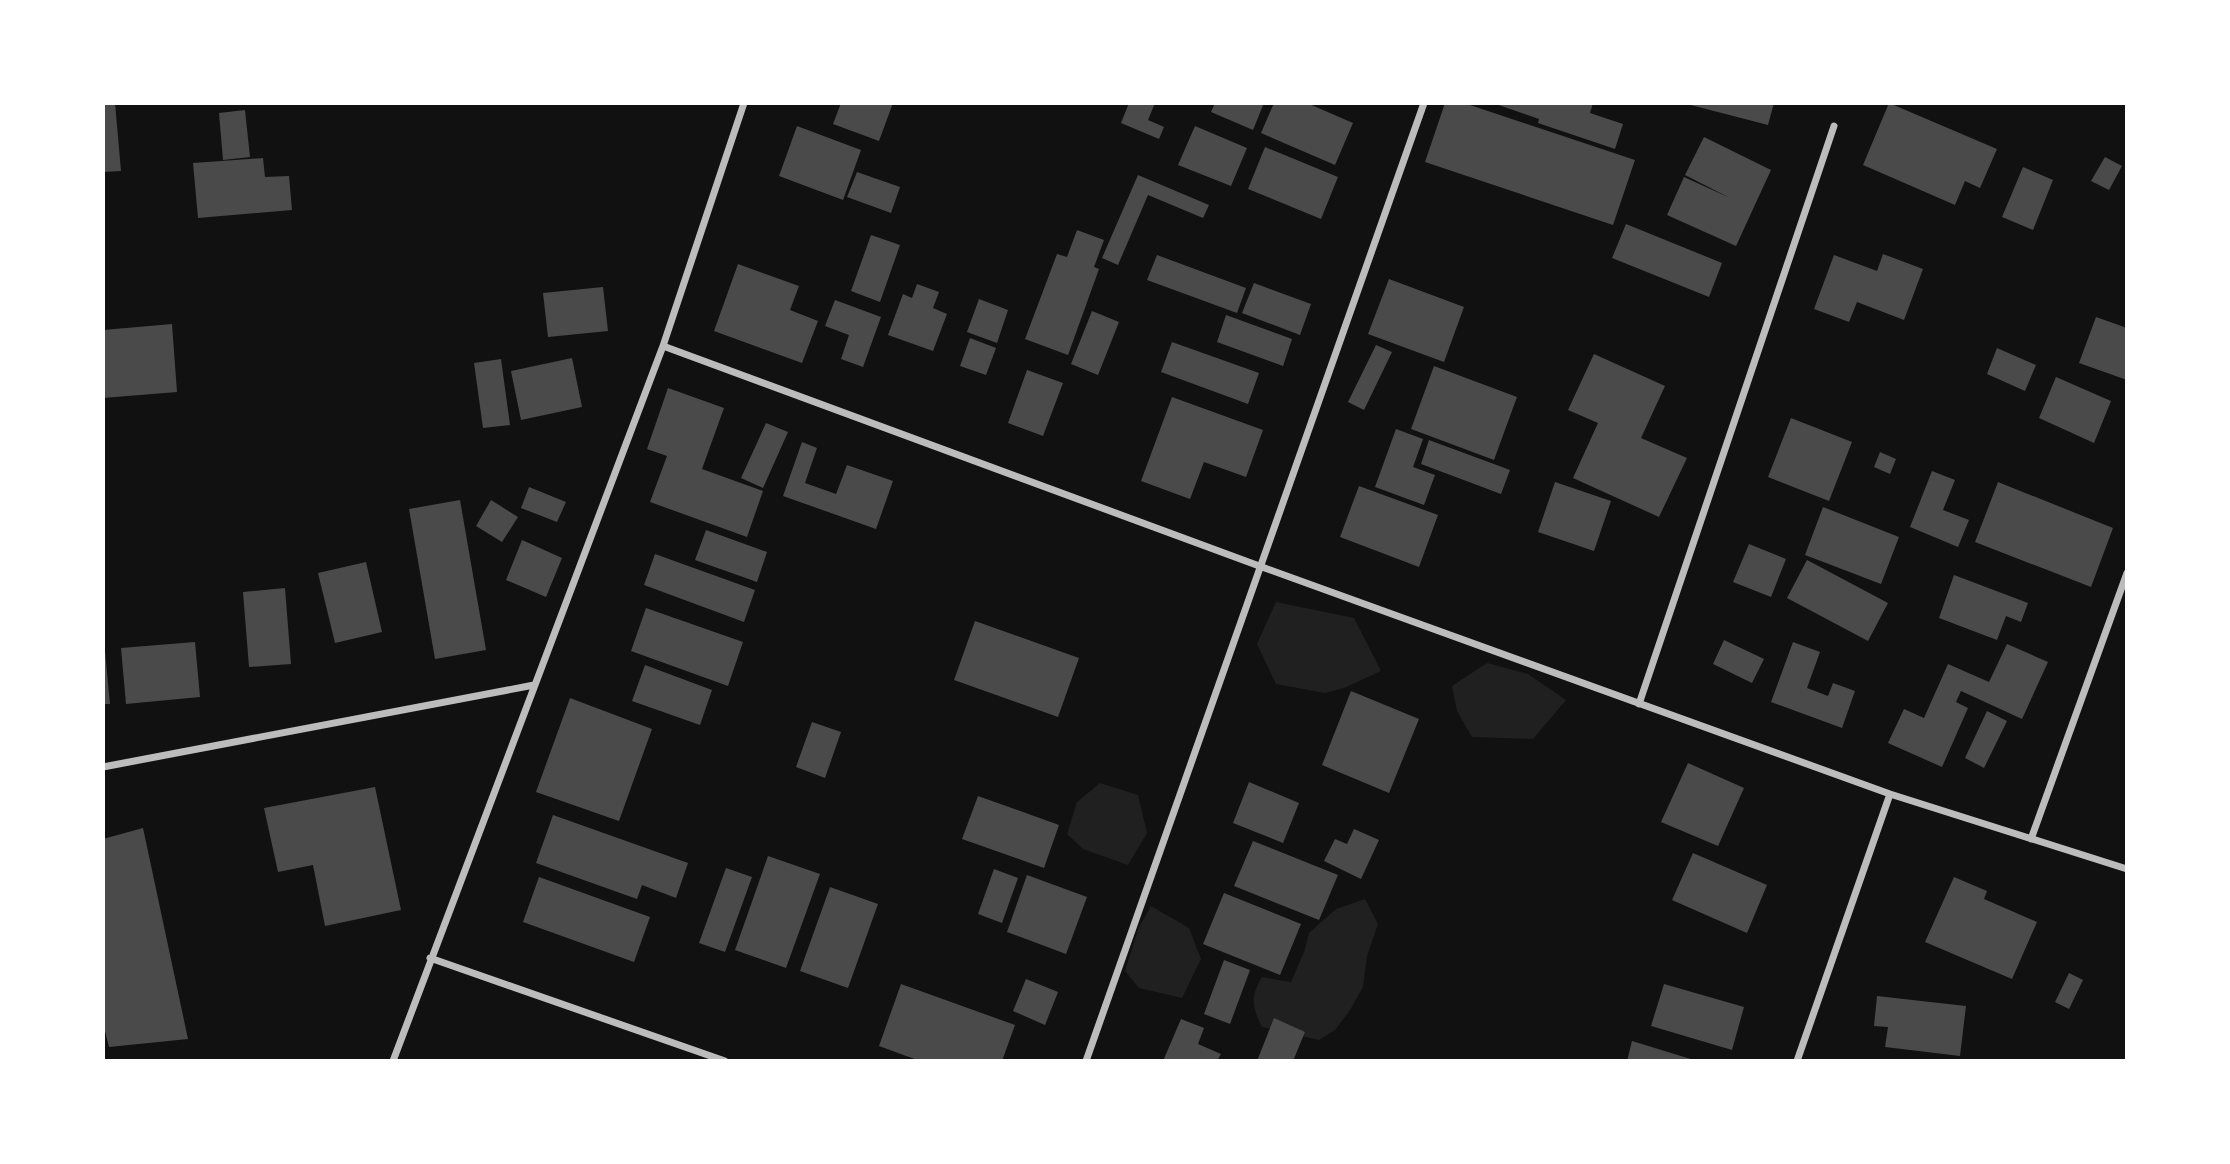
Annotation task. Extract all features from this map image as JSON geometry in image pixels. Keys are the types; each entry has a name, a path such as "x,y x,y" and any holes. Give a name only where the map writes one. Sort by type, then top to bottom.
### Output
{"street":[{"path":"393,1061 663,346 744,103"},
{"path":"1086,1061 1424,103"},
{"path":"1639,704 1834,127"},
{"path":"663,346 1262,567 1890,794 2127,869"},
{"path":"2031,839 2127,573"},
{"path":"103,767 534,685"},
{"path":"1797,1061 1890,794"},
{"path":"430,958 725,1061"}],"shaded area":[{"path":"1276,602 1354,618 1381,671 1344,688 1325,693 1276,684 1257,644"},
{"path":"1487,663 1528,674 1566,700 1533,739 1472,737 1457,711 1452,686"},
{"path":"1100,783 1138,795 1147,833 1128,865 1083,849 1067,834 1077,802"},
{"path":"1365,899 1378,924 1367,956 1363,987 1335,1030 1319,1040 1262,1027 1256,1014 1254,996 1262,977 1291,982 1309,933 1336,909"},
{"path":"1151,906 1189,928 1201,959 1182,998 1139,988 1125,971 1139,927"}],"building":[{"path":"103,103 115,103 121,171 103,172"},
{"path":"841,103 893,103 879,141 833,124"},
{"path":"1129,103 1155,103 1148,120 1164,127 1159,139 1121,123"},
{"path":"1215,103 1264,103 1253,130 1211,112"},
{"path":"1274,103 1307,103 1353,123 1335,165 1261,133"},
{"path":"1445,103 1464,103 1635,160 1613,225 1425,162"},
{"path":"1493,103 1593,103 1590,113 1623,124 1615,149 1538,123 1539,119"},
{"path":"1683,103 1774,103 1768,125"},
{"path":"1889,103 1997,149 1980,188 1965,181 1955,205 1863,165"},
{"path":"245,110 250,157 223,160 219,113"},
{"path":"797,126 861,150 843,200 779,176"},
{"path":"1195,126 1247,148 1231,186 1178,165"},
{"path":"1704,137 1771,170 1736,246 1667,215 1684,177 1730,198 1685,175"},
{"path":"1265,147 1338,177 1321,219 1248,189"},
{"path":"2105,157 2122,166 2109,190 2091,181"},
{"path":"263,158 265,177 289,176 292,210 198,218 193,163"},
{"path":"2023,167 2053,180 2033,230 2002,217"},
{"path":"857,172 900,187 891,213 847,197"},
{"path":"1138,175 1209,205 1203,218 1148,195 1118,265 1102,258"},
{"path":"1626,224 1722,263 1709,297 1612,258"},
{"path":"1077,230 1104,240 1094,267 1099,269 1068,355 1025,339 1057,254 1067,257"},
{"path":"871,235 900,245 880,302 851,291"},
{"path":"1883,254 1923,269 1904,320 1857,302 1849,322 1814,309 1834,255 1877,271"},
{"path":"1157,255 1246,288 1237,313 1147,280"},
{"path":"738,264 799,286 790,310 818,321 802,363 714,331"},
{"path":"1389,279 1464,307 1444,362 1368,334"},
{"path":"1254,283 1311,304 1300,335 1242,313"},
{"path":"917,284 939,292 933,308 947,314 933,351 888,335 903,294 912,298"},
{"path":"603,287 608,331 548,337 543,293"},
{"path":"979,299 1008,310 997,343 967,332"},
{"path":"835,300 881,317 863,367 841,359 849,335 825,326"},
{"path":"1092,311 1119,322 1098,375 1071,364"},
{"path":"1226,315 1292,339 1283,366 1217,342"},
{"path":"2096,317 2127,328 2127,380 2079,363"},
{"path":"172,324 177,392 103,398 103,330"},
{"path":"970,338 996,348 986,375 960,366"},
{"path":"1172,342 1259,373 1248,404 1161,372"},
{"path":"1376,345 1392,352 1364,410 1348,402"},
{"path":"1997,348 2036,365 2025,391 1987,374"},
{"path":"1594,354 1665,386 1641,438 1687,458 1659,517 1573,478 1598,423 1568,410"},
{"path":"572,358 582,407 521,420 511,371"},
{"path":"501,359 510,425 483,428 474,363"},
{"path":"1434,366 1517,397 1494,460 1411,429"},
{"path":"1027,370 1063,383 1043,436 1008,423"},
{"path":"2056,377 2111,401 2094,443 2039,418"},
{"path":"668,388 724,408 702,469 763,491 747,537 650,502 667,456 647,449"},
{"path":"1172,397 1263,430 1246,477 1204,462 1190,499 1141,481"},
{"path":"1791,418 1852,442 1829,501 1768,477"},
{"path":"766,423 788,432 763,488 741,478"},
{"path":"1396,429 1423,439 1413,467 1435,475 1424,505 1375,487"},
{"path":"1429,440 1510,470 1501,494 1421,464"},
{"path":"802,442 817,448 805,483 836,494 847,465 893,481 876,529 783,496"},
{"path":"1880,452 1896,459 1890,474 1874,467"},
{"path":"1932,471 1955,480 1943,510 1969,520 1958,547 1910,527"},
{"path":"1555,482 1611,501 1594,551 1538,532"},
{"path":"1998,482 2113,528 2091,587 1975,542"},
{"path":"1359,486 1438,515 1419,567 1340,537"},
{"path":"529,487 566,502 557,522 521,508"},
{"path":"460,500 486,650 435,659 409,509"},
{"path":"491,500 518,517 502,542 476,526"},
{"path":"1823,507 1899,537 1881,584 1805,555"},
{"path":"706,530 767,552 757,582 695,560"},
{"path":"522,540 562,558 546,597 506,580"},
{"path":"1749,544 1786,559 1771,597 1733,582"},
{"path":"655,554 755,590 744,622 644,585"},
{"path":"1807,560 1888,603 1868,641 1787,598"},
{"path":"366,562 382,632 335,643 318,573"},
{"path":"1954,575 2028,603 2021,622 2006,616 1997,640 1939,618"},
{"path":"285,588 291,664 249,667 243,592"},
{"path":"646,608 743,642 728,686 631,651"},
{"path":"975,621 1079,658 1058,717 954,680"},
{"path":"1724,640 1764,659 1752,683 1713,664"},
{"path":"195,642 200,697 126,704 121,648"},
{"path":"1793,642 1820,652 1807,688 1828,696 1833,683 1855,691 1842,728 1771,702"},
{"path":"2007,644 2048,662 2022,719 1961,691 1956,702 1968,708 1942,767 1888,743 1904,709 1924,718 1948,664 1989,682"},
{"path":"105,651 110,704 103,704"},
{"path":"645,665 712,690 700,725 632,701"},
{"path":"1351,691 1419,719 1389,793 1322,765"},
{"path":"570,698 652,729 619,821 536,792"},
{"path":"1987,711 2007,721 1984,768 1965,758"},
{"path":"812,722 841,732 825,778 796,767"},
{"path":"1688,763 1744,788 1718,846 1661,822"},
{"path":"1249,782 1299,803 1283,843 1233,823"},
{"path":"375,787 401,910 325,926 313,865 278,872 264,808"},
{"path":"978,796 1059,825 1044,868 962,839"},
{"path":"553,815 688,863 676,898 642,885 637,899 536,863"},
{"path":"143,828 188,1039 109,1047 103,1023 103,839"},
{"path":"1354,829 1379,840 1361,879 1324,861 1335,839 1347,844"},
{"path":"1253,841 1338,875 1319,920 1234,886"},
{"path":"1693,853 1767,885 1747,933 1672,900"},
{"path":"768,856 820,874 786,968 735,950"},
{"path":"726,868 752,877 725,952 699,943"},
{"path":"994,869 1018,878 1002,923 978,914"},
{"path":"1027,875 1087,897 1066,954 1007,932"},
{"path":"539,877 650,917 634,962 523,922"},
{"path":"1954,877 1987,891 1984,899 2037,922 2012,979 1925,942"},
{"path":"830,887 878,904 848,988 800,971"},
{"path":"1224,893 1301,924 1280,975 1203,944"},
{"path":"1224,960 1250,970 1230,1024 1204,1014"},
{"path":"2069,973 2083,980 2069,1009 2055,1002"},
{"path":"1026,979 1058,992 1045,1025 1013,1011"},
{"path":"901,984 1015,1025 1002,1061 920,1061 879,1046"},
{"path":"1664,984 1744,1007 1732,1050 1651,1026"},
{"path":"1877,996 1966,1006 1960,1056 1885,1047 1888,1027 1874,1026"},
{"path":"1274,1018 1305,1032 1293,1061 1257,1061"},
{"path":"1181,1019 1204,1028 1198,1044 1221,1054 1217,1061 1163,1061"},
{"path":"1632,1041 1694,1060 1694,1061 1627,1061"}]}
